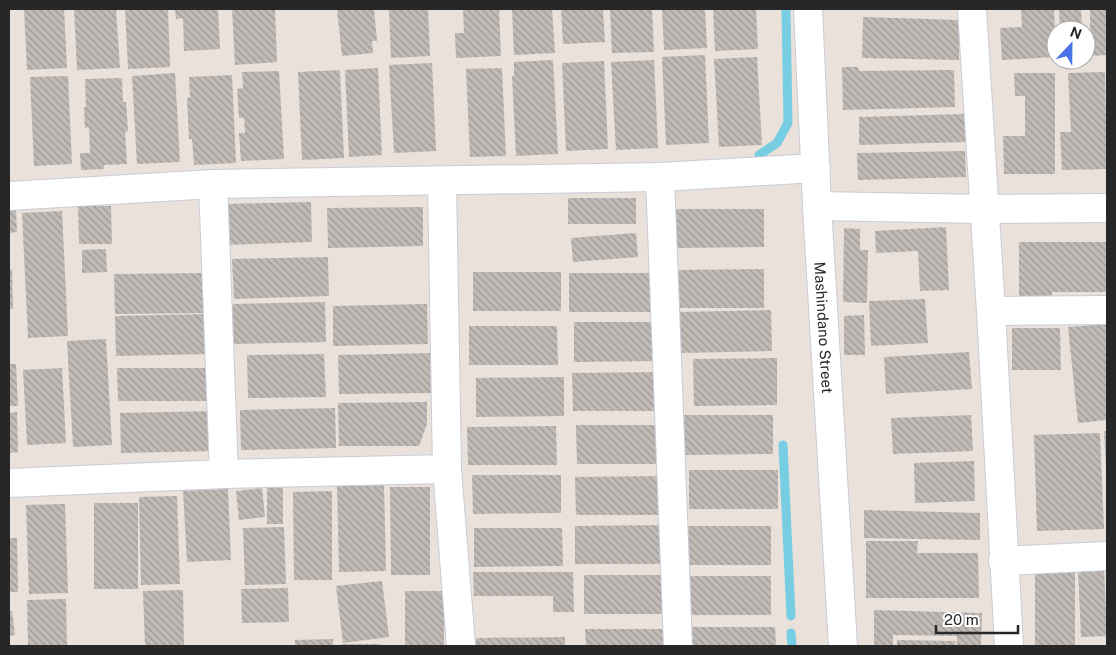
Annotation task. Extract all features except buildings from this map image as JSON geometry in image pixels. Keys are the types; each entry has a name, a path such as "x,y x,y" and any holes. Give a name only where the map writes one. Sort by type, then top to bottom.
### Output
{"street":[{"name":"Mashindano Street","path":"808,9 817,206 843,646"},
{"path":"972,9 1009,646"},
{"path":"9,196 213,184 660,177 816,168"},
{"path":"660,177 678,646"},
{"path":"442,181 447,469 461,646"},
{"path":"213,184 224,474"},
{"path":"817,206 984,209 1107,208"},
{"path":"991,311 1107,310"},
{"path":"9,483 224,474 447,469"},
{"path":"1003,561 1107,556"}],"waterway":[{"path":"759,155 777,143 788,123 786,9"},
{"path":"783,445 791,616"},
{"path":"791,633 792,646"}]}
